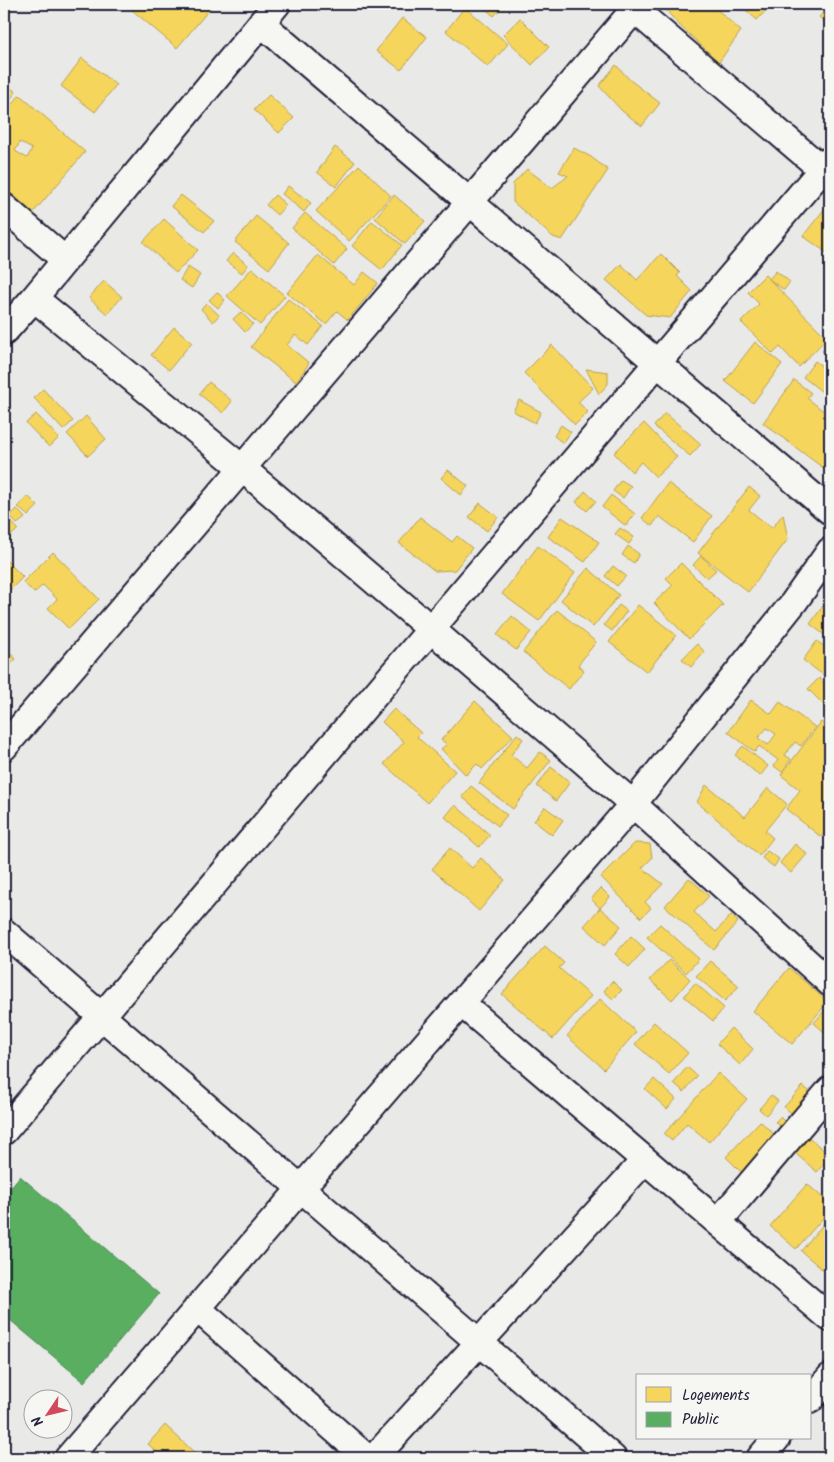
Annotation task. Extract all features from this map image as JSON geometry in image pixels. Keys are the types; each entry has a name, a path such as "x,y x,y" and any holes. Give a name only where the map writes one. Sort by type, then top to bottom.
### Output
{"street":[{"path":"4,747 470,202 634,6 828,169 658,363 4,1131"},
{"path":"4,332 66,260 269,14 470,202 830,511"},
{"path":"4,207 66,260"},
{"path":"34,298 242,468 431,630 633,804 830,983"},
{"path":"68,1458 633,804 794,602 830,551"},
{"path":"4,932 614,1458"},
{"path":"461,1003 830,1318"},
{"path":"718,1222 830,1090"},
{"path":"374,1458 645,1160"},
{"path":"197,1308 367,1458"},
{"path":"812,1398 830,1377"},
{"path":"760,1458 776,1440"}],"building: Logements":[{"path":"125,4 214,4 177,48"},
{"path":"479,4 504,4 494,16"},
{"path":"669,4 711,4 741,31 719,62 677,23 666,10"},
{"path":"739,4 772,4 757,20"},
{"path":"830,6 830,28 819,17"},
{"path":"465,7 508,44 488,67 446,31"},
{"path":"402,18 427,37 401,70 376,51"},
{"path":"520,18 549,47 532,65 503,35"},
{"path":"82,58 116,85 95,112 61,86"},
{"path":"616,65 630,80 660,103 642,126 622,111 599,86"},
{"path":"4,83 16,92 5,106 4,105"},
{"path":"20,95 85,152 33,213 4,187 4,113","holes":["20,142 32,149 27,158 15,151"]},
{"path":"269,95 294,118 279,133 254,110"},
{"path":"335,147 355,162 336,187 317,172"},
{"path":"574,148 591,157 608,170 562,240 553,237 513,202 513,184 527,169 552,188 568,176 559,172"},
{"path":"359,165 391,196 349,241 316,211"},
{"path":"288,186 311,203 304,212 282,194"},
{"path":"181,195 214,221 204,232 171,206"},
{"path":"275,195 286,205 277,215 266,205"},
{"path":"394,195 425,221 405,244 375,218"},
{"path":"830,202 830,255 803,236"},
{"path":"305,213 347,249 334,265 292,228"},
{"path":"256,216 289,243 269,269 235,242"},
{"path":"164,219 198,250 176,273 143,242"},
{"path":"372,221 402,245 382,270 352,246"},
{"path":"233,253 248,265 242,273 226,261"},
{"path":"661,254 680,273 677,276 692,291 670,318 646,315 606,280 621,264 637,280"},
{"path":"318,255 354,285 364,272 378,283 348,320 337,311 326,324 287,293"},
{"path":"188,267 200,275 192,288 180,280"},
{"path":"252,268 285,296 260,325 227,296"},
{"path":"776,271 790,282 784,290 769,279"},
{"path":"765,275 827,338 799,367 780,347 773,354 741,322 759,304 748,292"},
{"path":"104,281 122,297 107,314 89,298"},
{"path":"217,292 225,300 218,308 209,300"},
{"path":"288,299 323,326 308,345 295,335 287,345 309,363 296,382 251,347"},
{"path":"206,303 219,315 213,322 201,309"},
{"path":"241,312 253,324 245,332 233,319"},
{"path":"174,327 192,342 169,370 151,355"},
{"path":"755,342 782,364 753,403 725,381"},
{"path":"830,342 830,358 822,351"},
{"path":"552,345 593,388 578,402 588,412 575,425 524,373"},
{"path":"815,361 830,372 830,398 803,377"},
{"path":"586,369 608,372 608,384 599,394"},
{"path":"794,380 811,393 807,398 826,413 830,408 830,473 763,423"},
{"path":"209,382 232,401 223,413 199,394"},
{"path":"43,389 73,421 63,430 34,398"},
{"path":"519,400 541,412 535,423 513,411"},
{"path":"665,413 701,444 690,456 654,426"},
{"path":"36,414 59,438 49,447 26,423"},
{"path":"86,416 106,439 88,456 67,434"},
{"path":"644,423 677,457 656,477 641,462 632,472 614,453"},
{"path":"561,425 571,432 563,443 554,436"},
{"path":"448,470 468,486 461,495 441,478"},
{"path":"621,480 631,486 623,498 613,491"},
{"path":"668,483 712,516 693,542 659,516 652,526 642,518"},
{"path":"749,487 760,496 749,510 772,528 783,514 788,539 748,592 698,553"},
{"path":"585,491 596,501 587,511 576,502"},
{"path":"611,495 635,514 626,526 602,507"},
{"path":"28,496 38,506 28,516 18,507"},
{"path":"480,503 498,517 487,531 469,517"},
{"path":"17,509 25,518 17,524 10,516"},
{"path":"7,517 18,529 9,538 11,540 4,546 4,521"},
{"path":"420,517 452,542 457,536 472,548 455,570 435,571 399,543"},
{"path":"562,517 599,542 585,562 548,537"},
{"path":"620,528 634,537 629,544 615,534"},
{"path":"538,546 575,573 539,621 502,594"},
{"path":"628,546 639,554 634,563 622,555"},
{"path":"53,552 99,599 69,629 48,608 57,599 43,585 34,593 23,582"},
{"path":"701,556 716,570 707,578 693,565"},
{"path":"4,560 23,577 4,596"},
{"path":"681,563 723,605 689,639 654,603 673,585 666,578"},
{"path":"613,566 626,576 617,586 605,576"},
{"path":"588,568 619,595 593,627 561,600"},
{"path":"830,596 830,639 810,624"},
{"path":"619,605 627,611 612,631 604,625"},
{"path":"638,605 676,635 647,672 609,642"},
{"path":"557,610 596,642 578,665 584,670 569,689 523,652"},
{"path":"512,616 531,632 516,650 497,635"},
{"path":"817,641 830,651 830,680 803,660"},
{"path":"697,644 705,652 691,667 682,659"},
{"path":"4,646 16,659 6,669 4,666"},
{"path":"819,678 830,689 830,707 828,709 808,689"},
{"path":"751,700 771,714 780,702 815,727 801,746 795,742 785,755 791,759 782,772 774,766 778,760 759,746 755,752 728,732"},
{"path":"475,701 513,736 482,769 477,764 466,775 441,749 447,744 441,740"},
{"path":"394,709 421,733 417,737 455,771 427,803 384,764 404,742 382,722"},
{"path":"821,722 830,729 830,826 821,837 786,809 800,790 781,775"},
{"path":"767,728 776,734 768,745 758,738"},
{"path":"517,734 523,739 511,755 527,768 540,752 551,760 513,809 479,783"},
{"path":"743,746 768,766 760,776 735,755"},
{"path":"551,767 570,782 556,801 537,786"},
{"path":"706,785 745,817 768,788 787,804 765,831 773,838 759,856 697,802"},
{"path":"471,786 507,815 498,826 462,797"},
{"path":"455,805 490,835 479,847 445,817"},
{"path":"545,807 563,820 552,835 534,821"},
{"path":"635,843 650,844 652,858 642,868 663,884 645,902 651,908 641,918 601,877"},
{"path":"795,844 807,854 791,873 780,863"},
{"path":"450,848 472,868 481,858 505,880 479,911 432,869"},
{"path":"767,851 779,859 774,867 762,858"},
{"path":"689,878 709,896 694,912 716,932 731,915 738,922 714,950 665,906"},
{"path":"601,888 610,897 600,908 591,899"},
{"path":"600,908 621,926 605,945 584,926"},
{"path":"660,924 699,959 686,973 647,937"},
{"path":"631,936 645,949 629,967 615,954"},
{"path":"545,946 564,963 559,968 591,996 553,1039 502,994"},
{"path":"669,960 690,979 672,1000 650,980"},
{"path":"710,961 739,986 725,1001 696,976"},
{"path":"789,968 828,1002 792,1044 753,1011"},
{"path":"612,981 622,990 613,999 604,991"},
{"path":"695,983 724,1008 713,1021 684,996"},
{"path":"600,999 636,1032 604,1069 567,1036"},
{"path":"830,1004 830,1037 814,1023"},
{"path":"654,1022 688,1053 669,1074 635,1044"},
{"path":"731,1028 753,1049 740,1065 717,1044"},
{"path":"687,1067 697,1076 684,1092 674,1083"},
{"path":"718,1073 747,1099 709,1142 687,1123 672,1141 664,1134"},
{"path":"654,1079 676,1099 667,1109 645,1089"},
{"path":"803,1086 815,1096 797,1118 784,1107"},
{"path":"771,1095 778,1101 766,1115 759,1109"},
{"path":"780,1117 791,1128 787,1132 775,1122"},
{"path":"760,1121 779,1139 745,1176 726,1157"},
{"path":"802,1131 830,1156 817,1172 788,1147"},
{"path":"807,1184 830,1204 830,1210 796,1249 770,1226"},
{"path":"830,1216 830,1276 801,1251"},
{"path":"165,1425 197,1455 195,1458 163,1458 148,1444"}],"building: Public":[{"path":"20,1176 159,1294 84,1382 4,1315 4,1195"}]}
